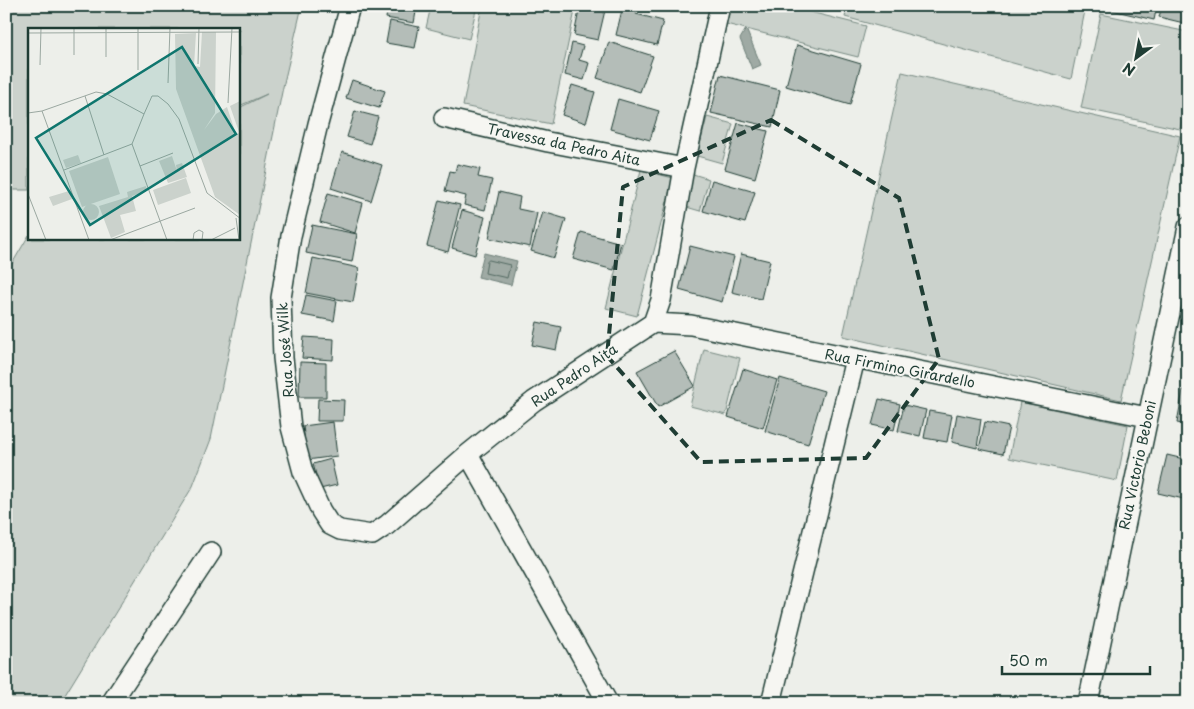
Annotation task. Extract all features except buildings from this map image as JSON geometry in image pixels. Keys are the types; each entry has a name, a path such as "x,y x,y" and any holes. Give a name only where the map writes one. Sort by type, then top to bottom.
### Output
{"street":[{"name":"Rua José Wilk","path":"350,6 318,124 291,236 281,298 283,358 291,427 303,472 321,511 330,525 340,530 358,533 372,534 387,525 468,454"},
{"path":"653,323 663,290 684,168 720,6"},
{"name":"Travessa da Pedro Aita","path":"444,118 548,142 684,168"},
{"name":"Rua Victorio Beboni","path":"1088,703 1188,227"},
{"name":"Rua Pedro Aita","path":"468,454 534,401 653,323"},
{"name":"Rua Firmino Girardello","path":"653,323 691,325 1147,418"},
{"path":"772,703 855,359"},
{"path":"468,454 608,703"},
{"path":"111,703 211,552"}],"highlighted area":[{"path":"771,120 899,198 939,359 866,458 701,462 607,356 623,187"}],"shaded area":[{"path":"6,6 302,6 283,87 211,439 193,486 60,703 6,703 6,274 28,237 28,240 240,240 240,108 267,94 240,106 240,28 28,28 28,190 6,190"},
{"path":"431,6 477,6 469,39 426,28"},
{"path":"482,6 576,6 551,124 463,106"},
{"path":"731,6 786,6 866,26 858,57 726,24"},
{"path":"848,6 1086,6 1071,79 845,17"},
{"path":"1101,14 1188,32 1188,93 1180,129 1081,108"},
{"path":"902,72 1180,136 1121,400 843,336"},
{"path":"707,117 733,124 722,163 697,156"},
{"path":"641,170 673,178 637,316 606,308"},
{"path":"693,174 709,179 700,211 683,206"},
{"path":"704,349 740,358 726,415 690,406"},
{"path":"1020,402 1128,425 1117,481 1009,458"}],"water":[{"path":"746,29 761,65 752,69 740,39"},
{"path":"484,253 517,261 511,285 478,277"}]}
